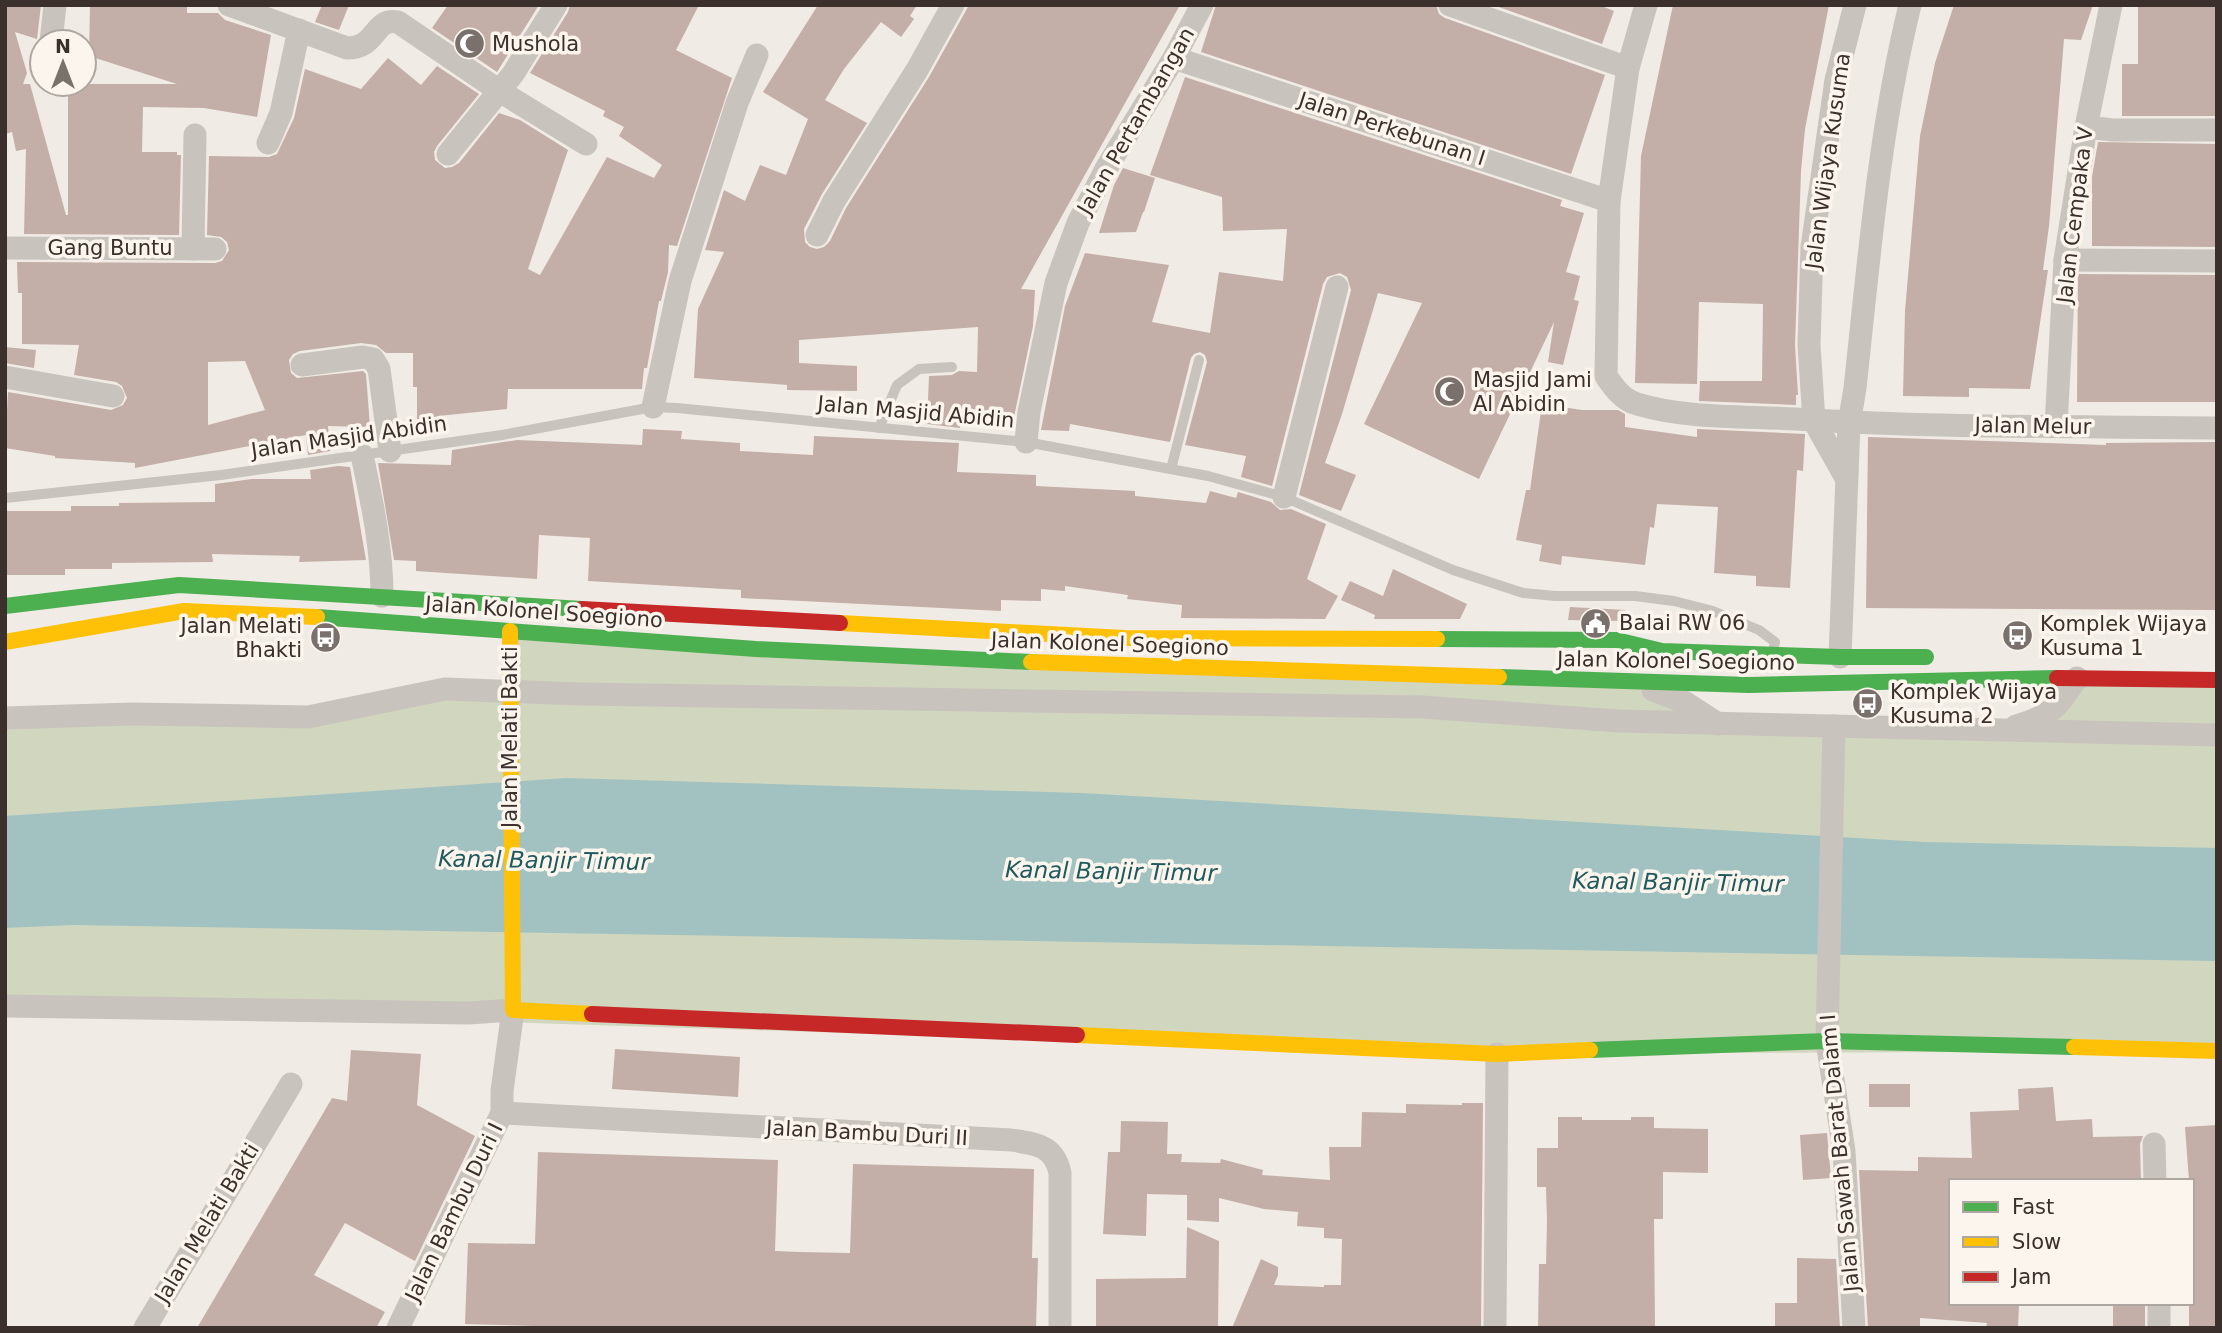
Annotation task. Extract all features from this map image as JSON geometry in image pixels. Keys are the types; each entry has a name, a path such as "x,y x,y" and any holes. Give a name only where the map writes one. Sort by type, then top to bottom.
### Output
{"main road":[{"name":"Jalan Kolonel Soegiono","path":"5,606 179,585 1055,635 1210,640 1616,640 1662,651 1840,657 1946,657"},
{"name":"Jalan Kolonel Soegiono","path":"5,642 184,611 361,619 756,649 1003,662 1749,685 2077,678 2217,680"},
{"name":"Jalan Melati Bakti","path":"510,631 512,1018"},
{"path":"512,1018 1497,1054 1827,1041 2217,1051"}],"street":[{"path":"53,28 55,5"},
{"path":"229,5 347,48 367,44 384,22 398,22 498,90 586,144"},
{"path":"448,154 513,74 556,5"},
{"path":"817,234 834,201 917,70 953,5"},
{"name":"Jalan Pertambangan","path":"1026,442 1029,412 1056,284 1078,223 1107,167 1174,58 1202,5"},
{"path":"1450,5 1628,68"},
{"name":"Jalan Melur","path":"1646,5 1628,68 1609,201 1606,376 1615,390 1634,403 1656,408 1700,414 1849,424 2217,428"},
{"name":"Jalan Wijaya Kusuma","path":"1846,477 1814,421 1810,345 1812,247 1836,80 1856,5"},
{"path":"1840,657 1849,424 1880,161 1900,43 1910,5"},
{"name":"Jalan Cempaka V","path":"2056,426 2065,260 2086,127 2111,5"},
{"path":"268,143 281,113 299,30"},
{"path":"653,407 680,281 720,153 757,55"},
{"name":"Jalan Perkebunan I","path":"1174,58 1609,201"},
{"path":"2086,127 2113,130 2217,130"},
{"name":"Gang Buntu","path":"5,248 204,249 195,135"},
{"path":"2065,260 2217,261"},
{"path":"1284,497 1338,287"},
{"path":"302,365 363,357 373,359 379,369 390,451"},
{"path":"5,377 113,396"},
{"path":"362,455 376,521 382,567 382,596"},
{"path":"1999,730 2035,721 2056,708 2077,678"},
{"path":"1636,683 1684,702 1718,724"},
{"path":"5,718 132,714 308,717 445,690 1422,708 1619,721 2217,735"},
{"name":"Jalan Sawah Barat Dalam I","path":"1834,726 1827,1041 1844,1151 1854,1328"},
{"path":"5,1006 441,1013 512,1018"},
{"name":"Jalan Bambu Duri I","path":"398,1328 502,1102 512,1018"},
{"path":"1494,1328 1497,1054"},
{"name":"Jalan Melati Bakti","path":"145,1328 291,1084"},
{"name":"Jalan Bambu Duri II","path":"502,1102 1011,1140 1050,1150 1057,1159 1060,1172 1060,1328"},
{"path":"2154,1144 2155,1179"},
{"path":"2159,1305 2160,1328"}],"lane":[{"path":"1171,469 1199,360"},
{"path":"879,428 897,385 919,369 952,367"},
{"name":"Jalan Masjid Abidin","path":"5,498 221,475 502,435 653,407 1026,442 1243,484 1284,497 1453,570 1523,593 1555,596 1635,596 1675,601 1713,611 1759,630 1775,642 1773,651 1763,655"}],"green space":[{"path":"510,631 1636,683 1718,724 2035,721 2077,678 2217,680 2217,1051 1497,1054 5,1006 5,718 308,717 508,692"}],"water":[{"name":"Kanal Banjir Timur","path":"566,778 1081,793 1925,842 2217,848 2217,961 73,925 5,928 5,816"}],"building":[{"path":"5,5 41,5 38,28 28,28 28,36 15,32 27,73 23,84 28,84 28,98 34,98 66,215 68,98 98,98 98,84 177,84 98,59 98,28 90,28 90,5 187,5 187,13 218,13 225,20 271,35 257,117 204,108 143,107 142,152 177,152 177,155 181,155 179,235 24,234 26,149 16,151 12,132 5,134"},
{"path":"322,5 349,5 339,30 315,22"},
{"path":"448,5 539,5 497,72 432,28"},
{"path":"570,5 699,5 676,50 732,78 677,246 669,245 668,272 659,301 647,368 644,368 642,389 508,389 507,409 438,416 439,423 417,423 413,353 386,353 376,345 361,343 300,351 293,354 289,360 291,373 297,378 363,371 366,374 370,427 328,426 330,451 308,455 306,435 135,468 135,463 55,458 5,448 8,392 111,410 123,405 127,398 122,386 116,382 74,375 79,345 22,344 22,293 18,293 17,262 222,261 229,250 227,242 221,237 207,235 209,156 269,157 277,154 294,118 305,69 361,89 388,58 421,85 437,66 479,94 434,152 435,160 445,168 459,163 499,113 520,120 568,150 528,269 540,275 607,157 654,178 662,165 619,136 624,127 603,116 605,111 530,73","holes":["245,361 265,410 208,425 208,362"]},
{"path":"818,5 917,5 910,16 914,19 901,37 881,22 844,69 825,100 867,123 822,194 804,229 805,242 817,249 830,241 846,208 929,77 969,5 1180,5 1021,289 1035,290 1033,326 1014,417 961,414 960,428 927,424 929,376 952,375 959,371 977,372 978,327 799,340 799,363 857,366 857,391 787,390 787,385 694,378 698,309 724,252 705,250 724,190 745,201 760,165 786,175 808,119 763,92"},
{"path":"1216,5 1436,5 1439,14 1445,18 1605,75 1571,174 1201,52"},
{"path":"1493,5 1599,5 1614,11 1602,44"},
{"path":"1673,5 1829,5 1805,129 1801,171 1795,345 1798,395 1796,405 1699,401 1700,381 1762,381 1763,304 1699,302 1697,384 1635,383 1641,156"},
{"path":"1954,5 2093,5 2081,40 2064,39 2043,270 2048,270 2030,389 1969,388 1969,397 1903,396 1905,311 1920,136 1935,63"},
{"path":"2138,5 2217,5 2217,116 2122,116 2122,64 2138,64"},
{"path":"1185,77 1562,200 1560,206 1584,213 1566,272 1580,276 1574,300 1579,301 1563,365 1548,362 1554,322 1479,479 1364,424 1422,303 1378,293 1325,463 1356,475 1341,511 1299,495 1351,290 1347,277 1340,273 1327,277 1323,284 1272,486 1241,477 1246,456 1185,445 1207,362 1205,355 1200,352 1191,358 1170,442 1070,424 1069,431 1041,430 1065,306 1085,253 1169,265 1152,322 1210,333 1219,272 1283,281 1287,229 1223,231 1222,197 1150,175"},
{"path":"2098,142 2217,144 2217,247 2092,246 2092,177"},
{"path":"1123,168 1155,178 1144,212 1136,232 1099,233 1114,185"},
{"path":"2078,274 2217,275 2217,402 2077,402"},
{"path":"5,347 36,350 34,368 5,363"},
{"path":"1542,404 1582,410 1618,410 1625,414 1625,427 1697,437 1697,429 1805,434 1803,471 1797,470 1790,588 1756,586 1756,576 1714,573 1718,507 1657,504 1654,528 1650,527 1645,565 1562,556 1561,565 1539,561 1542,545 1516,540 1526,490 1530,490"},
{"path":"643,429 682,431 681,439 740,443 740,451 813,455 814,436 959,443 957,472 1036,475 1036,486 1135,491 1135,496 1206,503 1210,491 1236,498 1238,492 1271,502 1280,510 1291,509 1326,524 1307,579 1338,596 1325,619 1181,618 1182,605 1127,599 1128,595 1065,586 1065,591 1041,589 1041,601 1001,600 1001,611 741,598 741,590 588,581 590,538 539,535 537,579 416,571 416,561 394,560 378,463 451,465 452,450 517,440 642,445"},
{"path":"1868,437 2106,445 2217,442 2217,610 1866,608"},
{"path":"350,467 366,560 299,562 300,556 212,554 213,562 112,563 112,569 65,569 65,575 5,575 5,511 71,511 71,506 119,506 119,503 215,502 215,484 252,479 311,479 310,470"},
{"path":"1393,569 1467,604 1460,619 1374,619 1375,615 1341,600 1350,581 1383,596"},
{"path":"1570,607 1626,610 1625,621 1568,620"},
{"path":"615,1049 740,1057 738,1097 612,1089"},
{"path":"351,1050 421,1054 417,1105 475,1136 415,1261 345,1223 314,1275 385,1312 376,1328 197,1328 332,1098 347,1101"},
{"path":"1869,1084 1910,1084 1910,1107 1869,1107"},
{"path":"2053,1087 2056,1121 2092,1119 2093,1137 2143,1136 2140,1144 2141,1179 1949,1179 1949,1305 2019,1305 2018,1328 1986,1328 1987,1323 1920,1318 1920,1328 1868,1328 1859,1170 1918,1171 1918,1157 1972,1158 1970,1112 2019,1110 2018,1089"},
{"path":"1483,1103 1481,1328 1232,1328 1261,1259 1278,1267 1274,1285 1341,1285 1342,1239 1324,1238 1324,1228 1297,1226 1298,1212 1264,1209 1219,1198 1219,1222 1187,1220 1187,1195 1147,1194 1146,1236 1103,1234 1108,1152 1120,1152 1121,1121 1168,1122 1167,1154 1182,1154 1181,1162 1220,1163 1221,1159 1263,1170 1262,1175 1330,1180 1329,1147 1361,1147 1362,1112 1406,1113 1406,1104"},
{"path":"1558,1117 1631,1120 1631,1117 1654,1117 1654,1128 1708,1129 1708,1173 1663,1172 1663,1219 1654,1219 1655,1328 1538,1328 1539,1264 1546,1264 1547,1222 1546,1187 1537,1187 1537,1148 1558,1148"},
{"path":"2217,1125 2217,1328 2189,1328 2189,1305 2194,1305 2194,1179 2189,1179 2185,1127"},
{"path":"1827,1133 1831,1178 1803,1180 1800,1135"},
{"path":"538,1152 778,1160 775,1251 799,1252 850,1253 853,1164 1034,1169 1032,1258 1038,1258 1036,1328 609,1328 465,1324 468,1243 535,1244"},
{"path":"1187,1227 1219,1241 1218,1328 1096,1328 1096,1279 1186,1278"},
{"path":"1797,1258 1836,1259 1840,1328 1775,1328 1775,1303 1797,1303"},
{"path":"2113,1305 2145,1305 2145,1328 2113,1328"}],"traffic: fast":[{"path":"5,606 179,585 582,609"},
{"path":"317,617 756,649 1031,662"},
{"path":"1437,639 1616,640 1662,651 1926,657"},
{"path":"1499,677 1749,685 2057,678"},
{"path":"1590,1050 1827,1041 2074,1047"}],"traffic: slow":[{"path":"5,642 184,611 317,617"},
{"path":"840,623 1124,638 1437,639"},
{"path":"510,631 513,1010 592,1014"},
{"path":"1031,662 1499,677"},
{"path":"1077,1035 1497,1054 1590,1050"},
{"path":"2074,1047 2217,1051"}],"traffic: jam":[{"path":"582,609 840,623"},
{"path":"2057,678 2217,680"},
{"path":"592,1014 1077,1035"}],"place":[{"name":"Mushola","path":"469,44"},
{"name":"Masjid Jami Al Abidin","path":"1450,392"},
{"name":"Balai RW 06","path":"1596,623"},
{"name":"Komplek Wijaya Kusuma 1","path":"2017,636"},
{"name":"Jalan Melati Bhakti","path":"325,638"},
{"name":"Komplek Wijaya Kusuma 2","path":"1867,704"}]}
